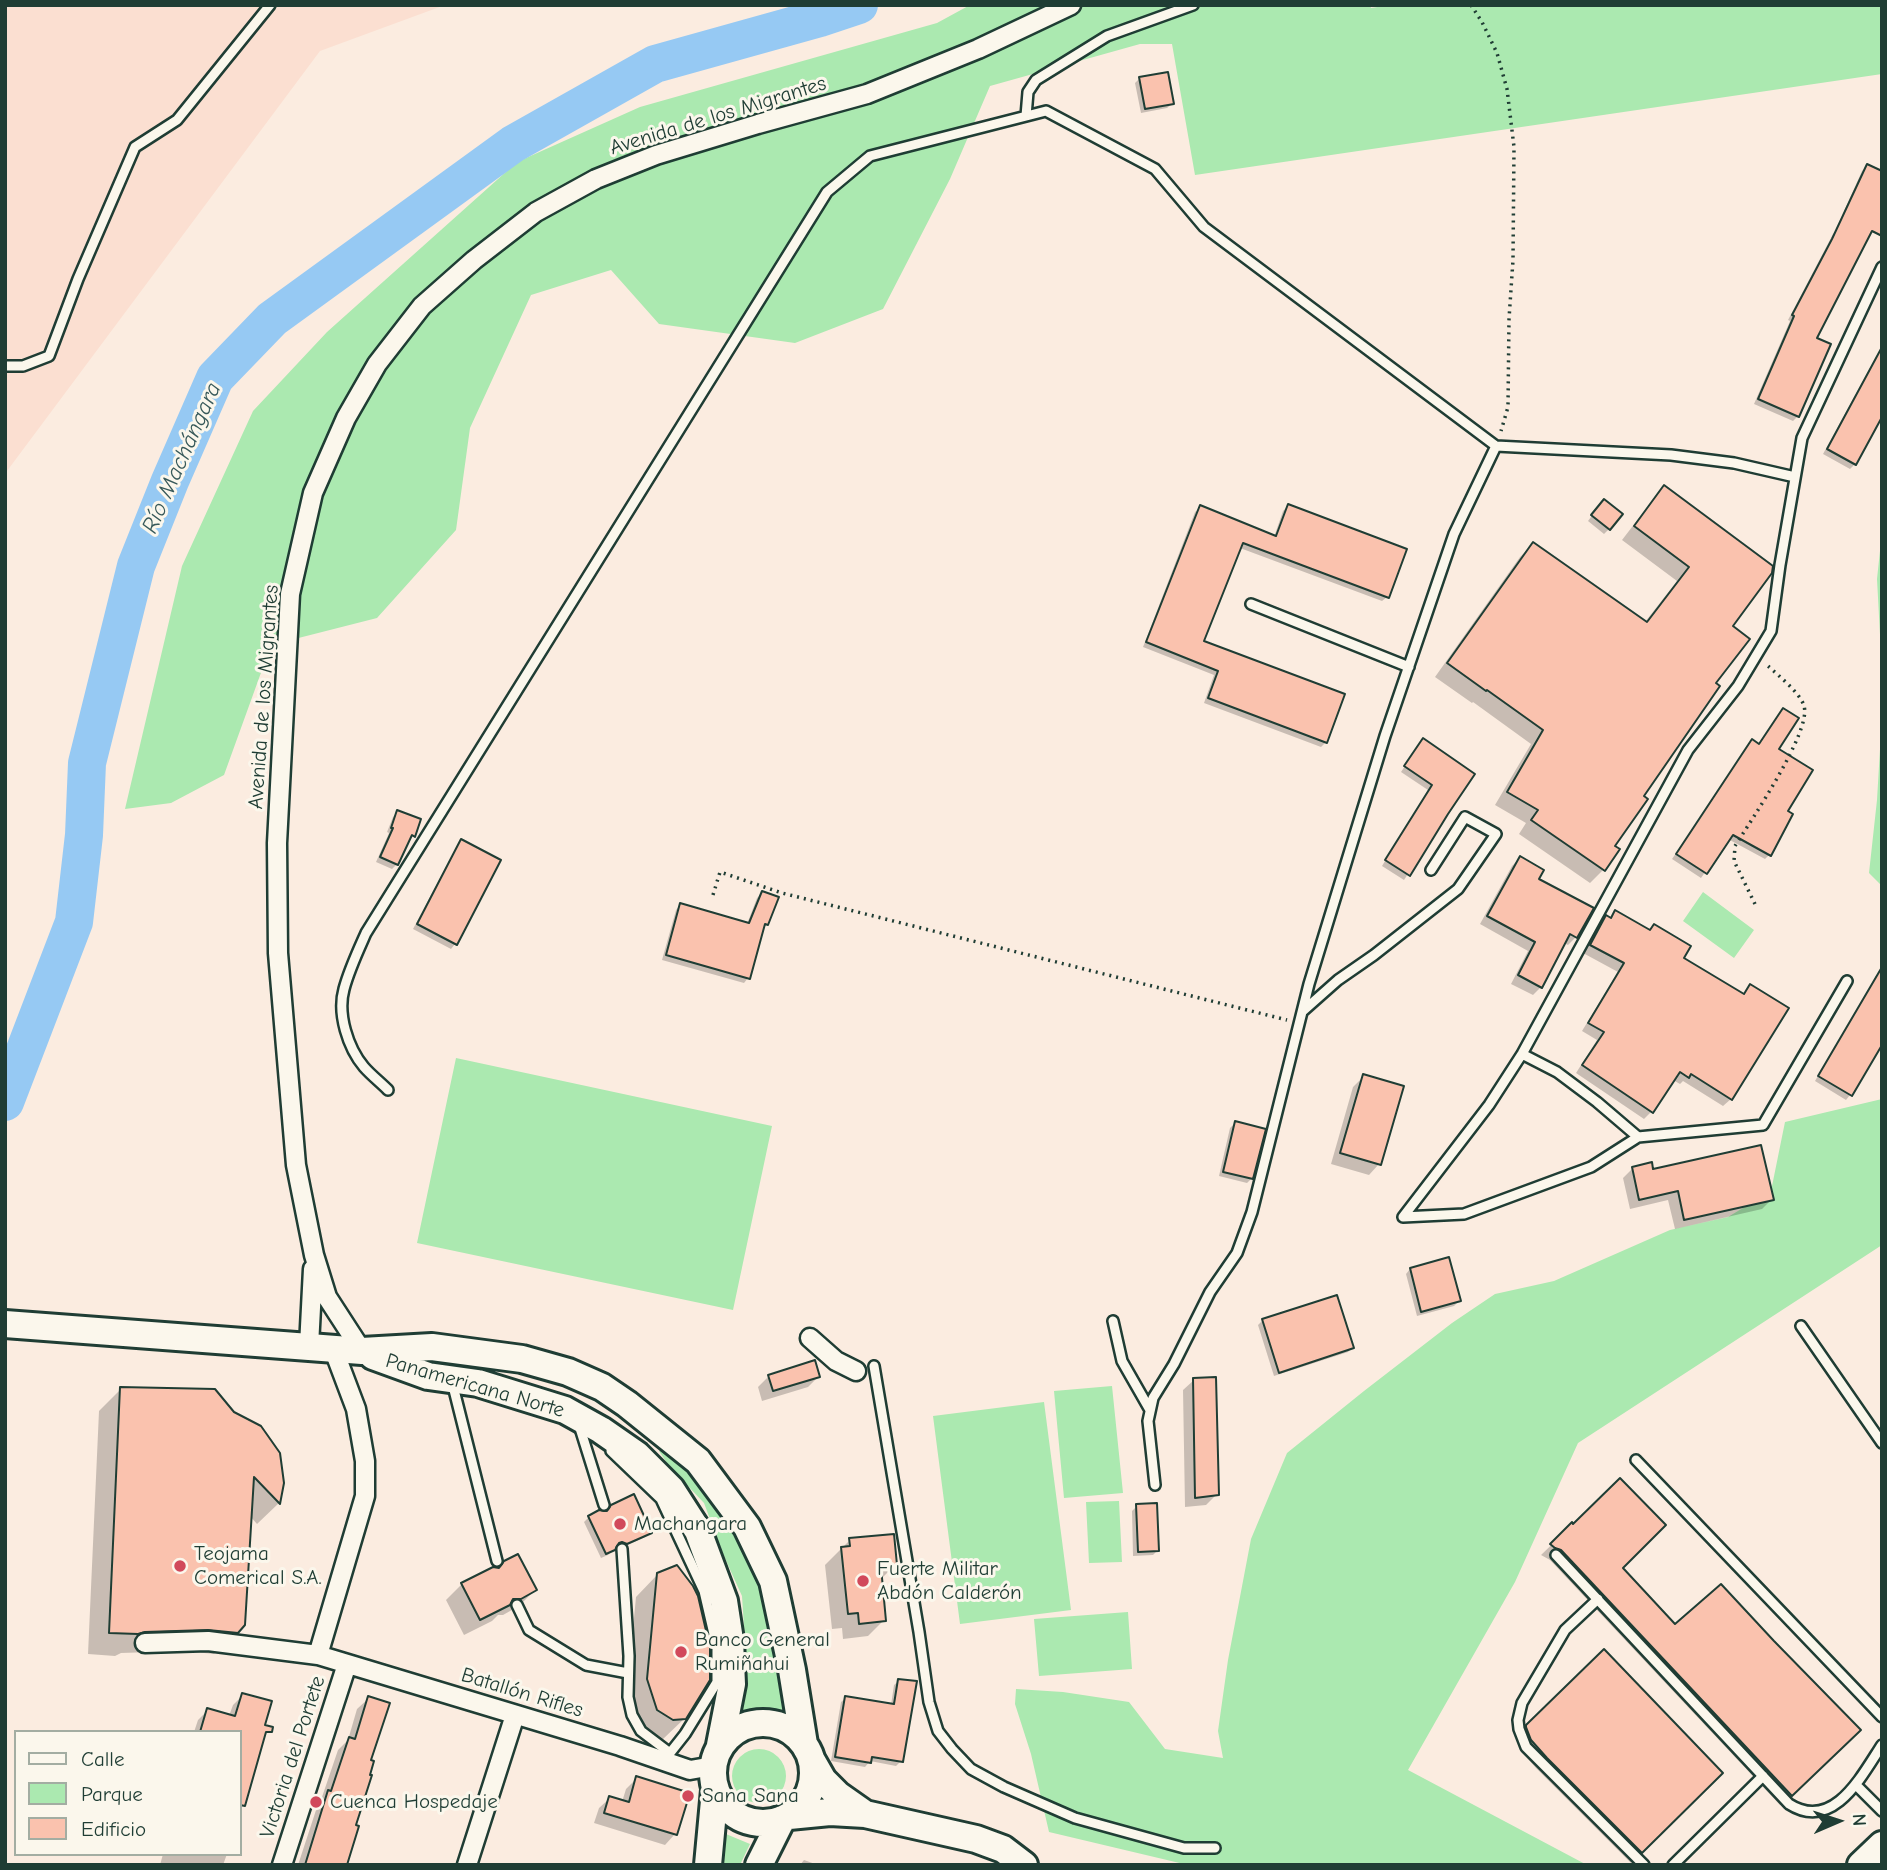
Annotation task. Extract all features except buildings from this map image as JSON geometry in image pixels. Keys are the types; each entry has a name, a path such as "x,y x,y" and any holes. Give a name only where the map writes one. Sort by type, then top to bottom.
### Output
{"main road":[{"name":"Panamericana Norte","path":"5,1324 362,1351 432,1347 522,1359 568,1372 602,1387 627,1404 698,1461 747,1527 773,1581 813,1770 808,1794 802,1804 786,1818 760,1865"},
{"name":"Panamericana Norte","path":"362,1351 428,1376 478,1383 565,1410 579,1426 601,1430 637,1455 671,1489 698,1531 724,1601 730,1640 732,1684 716,1767 708,1865"},
{"path":"865,1814 838,1795 823,1780 808,1751 793,1732 778,1724 762,1722 746,1725 732,1733 716,1767 721,1801 731,1812 745,1820 760,1823 830,1812 865,1814 976,1839 1003,1849 1024,1865"},
{"path":"1861,1865 1882,1845"}],"street":[{"name":"Avenida de los Migrantes","path":"314,1255 296,1165 278,953 277,843 290,594 313,493 346,418 377,364 422,306 474,260 536,212 596,179 656,155 867,94 978,49 1071,5"},
{"path":"314,1255 321,1347"},
{"path":"314,1255 327,1297 362,1351"},
{"path":"810,1338 836,1361 856,1371"},
{"name":"Victoria del Portete","path":"318,1655 365,1496 365,1461 356,1409 321,1347"},
{"name":"Batallón Rifles","path":"145,1643 208,1641 318,1655 514,1715 668,1757 690,1770 716,1767"},
{"name":"Victoria del Portete","path":"282,1865 347,1664"},
{"path":"467,1865 514,1715"}],"lane":[{"path":"5,366 23,366 49,356 78,279 135,147 177,120 270,5"},
{"path":"1026,116 1028,92 1036,80 1107,36 1193,5"},
{"path":"388,1090 356,1056 342,1009 343,992 366,933 827,192 870,156 1046,111 1155,169 1204,227 1496,446 1671,455 1734,463 1795,477"},
{"path":"1847,981 1763,1125 1639,1138 1591,1167 1464,1214 1403,1217 1489,1105 1522,1054 1688,750 1738,686 1771,631 1802,439 1882,267"},
{"path":"1155,1485 1148,1421 1153,1398 1174,1364 1210,1292 1237,1253 1252,1212 1301,1012 1385,736 1454,534 1496,446"},
{"path":"1251,604 1409,667"},
{"path":"1301,1012 1338,980 1458,889 1496,834 1465,817 1432,870"},
{"path":"1522,1054 1557,1072 1639,1138"},
{"path":"1113,1321 1122,1361 1150,1410"},
{"path":"1801,1326 1882,1443"},
{"path":"874,1366 929,1702 938,1731 971,1769 1004,1787 1075,1818 1184,1848 1215,1848"},
{"path":"452,1380 498,1561"},
{"path":"579,1426 604,1505"},
{"path":"579,1426 612,1451 661,1499 704,1591 711,1616 718,1647 717,1682 668,1757 641,1731 632,1715 628,1697 629,1656 622,1549"},
{"path":"1636,1460 1882,1717"},
{"path":"1556,1555 1789,1804 1811,1812 1820,1812 1835,1805 1856,1785 1882,1745"},
{"path":"1598,1600 1564,1630 1522,1703 1519,1729 1526,1746 1644,1865"},
{"path":"517,1605 529,1630 586,1665 628,1673"},
{"path":"1673,1865 1763,1776"},
{"path":"1856,1785 1882,1811"}],"path":[{"path":"1471,5 1497,53 1507,89 1514,146 1508,407 1496,446"},
{"path":"1754,658 1787,682 1804,706 1804,723 1786,765 1735,846 1734,861 1755,904"},
{"path":"713,895 720,872 782,893 1299,1023"}],"shaded area":[{"path":"5,5 445,5 320,51 5,476"}],"green space":[{"path":"970,5 1370,5 1371,8 1390,5 1882,5 1882,74 1195,175 1172,44 1140,44 990,86 950,179 883,309 795,343 659,324 611,270 531,295 470,428 456,530 377,618 271,645 224,775 171,803 125,809 182,566 253,411 327,332 517,162 640,107 937,23"},
{"path":"1882,532 1882,672 1877,579"},
{"path":"1882,715 1882,886 1869,873"},
{"path":"1703,892 1754,930 1734,958 1683,921"},
{"path":"456,1058 772,1126 733,1310 417,1243"},
{"path":"1882,1099 1882,1245 1578,1443 1515,1582 1408,1770 1587,1865 1188,1865 1049,1832 1031,1754 1015,1704 1016,1689 1063,1692 1129,1702 1165,1749 1223,1758 1218,1731 1228,1660 1251,1539 1287,1453 1452,1323 1495,1294 1554,1281 1670,1230 1728,1217 1771,1191 1785,1122"},
{"path":"1112,1386 1123,1493 1064,1498 1054,1391"},
{"path":"1044,1402 1071,1610 960,1624 933,1416"},
{"path":"671,1450 702,1485 729,1524 760,1587 770,1623 784,1717 742,1715 745,1642 742,1596 704,1503 669,1466 659,1451"},
{"path":"1119,1501 1122,1562 1089,1563 1086,1502"},
{"path":"1128,1612 1132,1669 1039,1676 1034,1619"},
{"path":"759,1749 778,1757 786,1776 778,1795 759,1803 740,1795 732,1776 740,1757"},
{"path":"726,1834 750,1844 740,1865 721,1865"}],"waterway":[{"name":"Río Machángara","path":"5,1102 74,922 84,835 87,763 136,566 215,378 272,319 513,144 655,64 859,5"}],"place":[{"name":"Machangara","path":"620,1524"},
{"name":"Teojama Comerical S.A.","path":"180,1566"},
{"name":"Fuerte Militar Abdón Calderón","path":"863,1581"},
{"name":"Banco General Rumiñahui","path":"681,1652"},
{"name":"Sana Sana","path":"688,1796"},
{"name":"Cuenca Hospedaje","path":"316,1802"}]}
